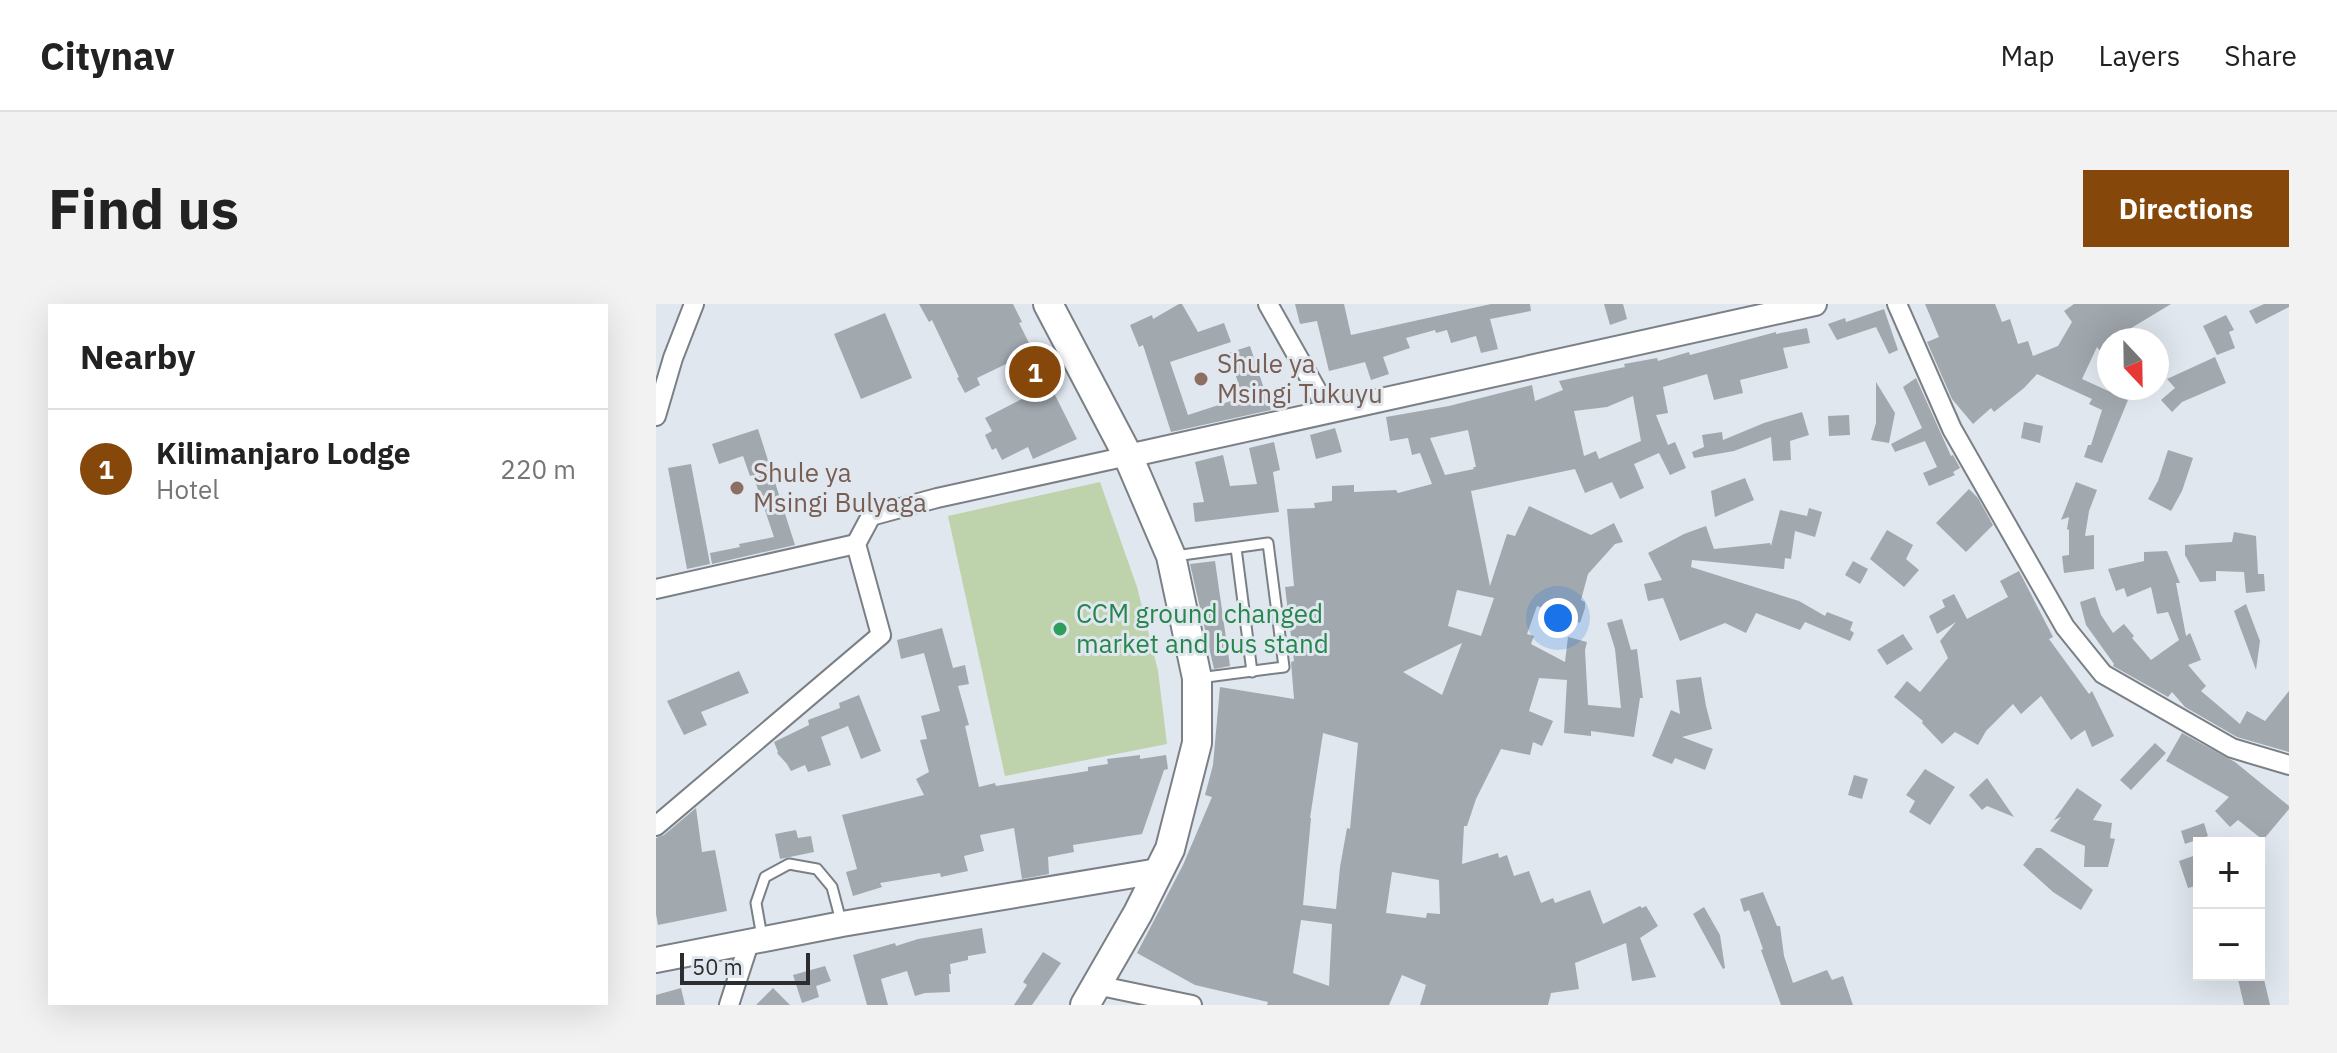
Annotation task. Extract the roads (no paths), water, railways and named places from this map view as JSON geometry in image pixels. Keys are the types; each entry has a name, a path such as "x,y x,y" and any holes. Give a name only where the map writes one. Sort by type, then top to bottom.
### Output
{"highway":[{"path":"1048,304 1128,456 1171,556 1197,678 1197,743 1170,849 1138,913 1090,995"}],"main road":[{"path":"656,960 842,924 1158,871"}],"street":[{"path":"656,416 673,358 694,304"},
{"path":"1268,304 1329,412"},
{"path":"656,826 881,635 856,544 871,516 937,498 1815,304"},
{"path":"1897,304 1952,429 2065,627 2103,674 2232,748 2289,765"},
{"path":"656,589 856,544"},
{"path":"729,1005 756,942"},
{"path":"1090,995 1192,1005"}],"lane":[{"path":"1171,556 1268,543 1284,667 1197,678"},
{"path":"1236,548 1252,672"},
{"path":"756,942 756,903 765,877 789,864 817,869 832,887 842,924"}],"place":[{"name":"Kilimanjaro Lodge","path":"1035,372"},
{"name":"Shule ya Msingi Tukuyu","path":"1201,379"},
{"name":"Shule ya Msingi Bulyaga","path":"737,488"},
{"name":"CCM ground changed market and bus stand","path":"1060,629"}]}
